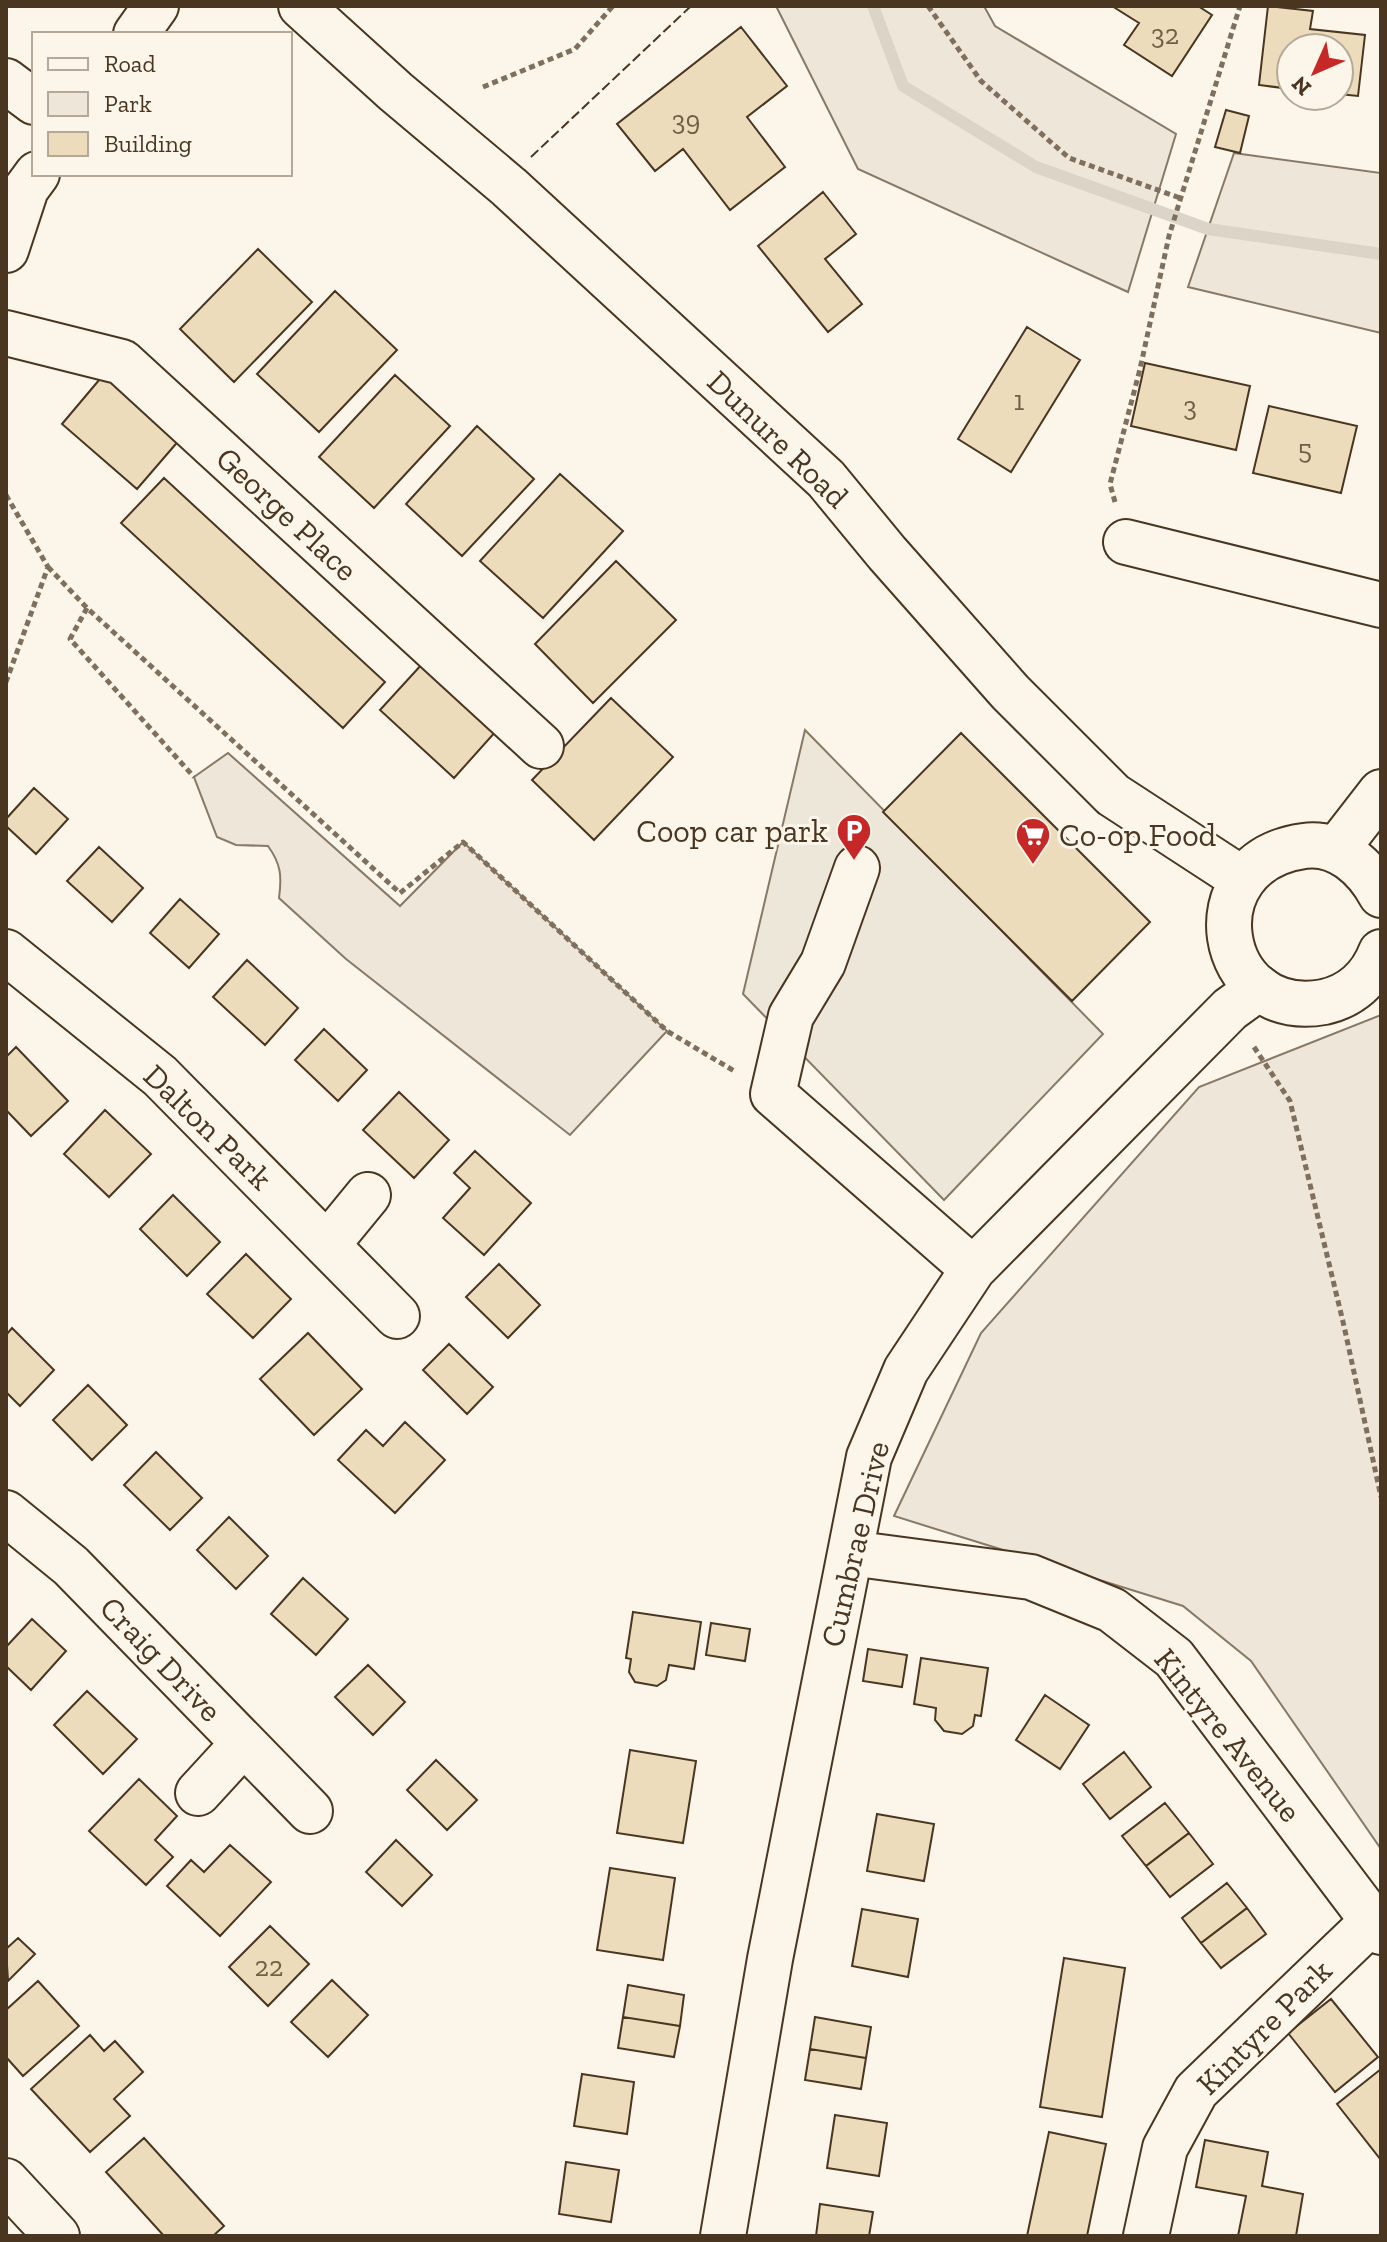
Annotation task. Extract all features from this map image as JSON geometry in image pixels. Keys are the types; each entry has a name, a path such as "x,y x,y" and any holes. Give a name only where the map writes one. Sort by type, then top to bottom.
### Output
{"street":[{"path":"137,32 156,6"},
{"name":"Dunure Road","path":"301,6 396,92 509,187 826,479 1010,692 1113,795 1242,879"},
{"path":"6,81 32,100"},
{"path":"6,250 26,189 36,176"},
{"name":"George Place","path":"6,333 122,362 541,746"},
{"path":"1126,542 1381,605"},
{"path":"1336,850 1381,792"},
{"path":"1381,895 1370,876 1336,850 1310,845 1284,849 1260,860 1242,879 1231,901 1228,925 1231,949 1242,971 1244,999 1309,1005 1335,1000 1358,986 1375,966 1381,952"},
{"path":"857,868 823,963 791,1016 773,1094 973,1269"},
{"name":"Dalton Park","path":"6,952 160,1076 397,1316"},
{"name":"Cumbrae Drive","path":"723,2236 770,1959 869,1457 875,1442 906,1370 973,1269 1244,999"},
{"path":"327,1245 368,1195"},
{"name":"Craig Drive","path":"6,1513 71,1566 310,1811"},
{"name":"Kintyre Avenue","path":"850,1553 1031,1577 1112,1610 1174,1658 1377,1926"},
{"path":"198,1793 243,1744"},
{"name":"Kintyre Park","path":"1146,2236 1165,2148 1196,2091 1377,1926"},
{"path":"6,2181 57,2236"}],"path":[{"path":"483,87 575,49 613,6"},
{"path":"928,6 981,81 1069,158 1180,200"},
{"path":"1126,542 1110,484 1140,369 1169,236 1240,6"},
{"path":"6,495 48,567 87,608 400,893 463,842 667,1031 773,1094"},
{"path":"6,682 48,567"},
{"path":"87,608 70,639 194,777"},
{"path":"1244,999 1290,1101 1381,1497"}],"green space":[{"path":"776,6 984,6 995,26 1176,134 1128,292 858,169"},
{"path":"1234,153 1381,173 1381,333 1188,287"},
{"path":"228,753 400,906 463,842 667,1031 570,1135 346,959 279,898 280,870 268,846 236,845 217,837 194,777"},
{"path":"1381,1015 1381,1849 1251,1661 1183,1606 894,1516 981,1333 1199,1087"}],"shaded area":[{"name":"Coop car park","path":"805,730 1103,1034 944,1200 743,994"}],"building":[{"path":"1112,6 1198,6 1212,15 1172,76 1124,45 1139,23"},
{"path":"1268,6 1313,11 1310,29 1338,32 1275,32 1275,87 1259,85"},
{"path":"741,27 787,86 747,117 785,167 730,210 683,149 655,171 617,124"},
{"path":"1355,34 1365,35 1358,96 1355,96"},
{"path":"1226,110 1249,116 1240,153 1215,147"},
{"path":"823,192 856,234 825,259 862,304 828,332 758,246"},
{"path":"258,249 312,302 234,382 180,329"},
{"path":"335,291 397,350 319,432 257,374"},
{"path":"1027,327 1080,360 1011,472 958,439"},
{"path":"1145,363 1250,386 1236,450 1131,426"},
{"path":"105,373 181,438 137,489 62,424"},
{"path":"395,375 450,426 374,508 319,457"},
{"path":"1269,406 1357,426 1341,493 1253,473"},
{"path":"477,426 534,479 462,556 406,504"},
{"path":"560,474 623,531 543,618 480,561"},
{"path":"164,478 385,682 343,728 121,523"},
{"path":"616,561 676,620 593,703 535,644"},
{"path":"423,663 497,730 454,778 380,710"},
{"path":"611,698 673,757 594,840 532,780"},
{"path":"961,733 1150,922 1072,1001 883,812"},
{"path":"34,788 68,819 36,854 6,826 6,819"},
{"path":"99,847 143,888 112,922 67,881"},
{"path":"180,899 219,934 189,968 150,933"},
{"path":"247,960 298,1008 265,1045 213,997"},
{"path":"324,1029 367,1070 338,1101 295,1060"},
{"path":"16,1047 68,1101 31,1136 6,1110 6,1057"},
{"path":"399,1092 449,1140 414,1178 363,1130"},
{"path":"105,1110 151,1154 109,1197 64,1154"},
{"path":"475,1151 531,1203 484,1255 443,1218 470,1188 454,1173"},
{"path":"173,1195 220,1242 187,1276 140,1229"},
{"path":"246,1254 291,1299 253,1338 207,1294"},
{"path":"499,1264 540,1305 508,1338 466,1297"},
{"path":"12,1328 54,1370 20,1406 6,1392 6,1335"},
{"path":"308,1333 362,1389 314,1435 260,1379"},
{"path":"449,1344 493,1387 467,1414 423,1370"},
{"path":"88,1385 127,1425 92,1460 53,1420"},
{"path":"405,1422 445,1460 395,1513 338,1460 366,1430 383,1446"},
{"path":"156,1452 202,1498 170,1530 124,1485"},
{"path":"229,1517 268,1556 236,1589 197,1550"},
{"path":"303,1578 348,1619 316,1655 271,1614"},
{"path":"633,1612 701,1622 694,1669 669,1665 666,1680 657,1686 635,1682 629,1672 631,1659 626,1658"},
{"path":"32,1619 66,1651 31,1690 6,1666 6,1647"},
{"path":"711,1623 750,1629 745,1661 706,1655"},
{"path":"868,1649 907,1655 902,1687 863,1681"},
{"path":"921,1658 988,1668 981,1716 975,1715 973,1726 962,1734 944,1731 935,1720 936,1708 914,1704"},
{"path":"368,1665 405,1702 373,1735 335,1697"},
{"path":"87,1691 137,1739 103,1774 54,1725"},
{"path":"1045,1695 1089,1725 1060,1769 1016,1740"},
{"path":"630,1750 696,1761 683,1843 617,1833"},
{"path":"1124,1752 1151,1787 1110,1819 1083,1784"},
{"path":"436,1760 477,1800 447,1830 407,1790"},
{"path":"139,1779 177,1816 155,1840 173,1857 146,1885 89,1831"},
{"path":"1165,1803 1189,1833 1146,1866 1122,1836"},
{"path":"877,1814 934,1824 924,1881 867,1871"},
{"path":"1189,1833 1213,1864 1170,1897 1146,1866"},
{"path":"396,1840 432,1875 402,1906 366,1872"},
{"path":"230,1845 271,1882 220,1936 167,1886 191,1860 204,1872"},
{"path":"610,1868 675,1878 663,1960 597,1950"},
{"path":"1227,1883 1247,1908 1201,1943 1182,1918"},
{"path":"1247,1908 1266,1934 1221,1968 1201,1943"},
{"path":"862,1909 918,1919 908,1977 852,1966"},
{"path":"270,1926 309,1964 268,2006 229,1967"},
{"path":"18,1938 35,1954 8,1981 6,1949"},
{"path":"1064,1958 1125,1968 1102,2117 1040,2107"},
{"path":"332,1980 368,2015 328,2057 291,2022"},
{"path":"38,1981 79,2026 23,2076 6,2057 6,2010"},
{"path":"628,1985 684,1995 680,2026 623,2017"},
{"path":"1331,1999 1378,2057 1335,2092 1288,2033"},
{"path":"623,2017 680,2026 674,2057 618,2048"},
{"path":"815,2017 871,2027 866,2058 810,2049"},
{"path":"90,2035 104,2051 115,2041 143,2072 114,2099 130,2116 90,2152 31,2089"},
{"path":"810,2049 866,2058 861,2089 805,2080"},
{"path":"1381,2069 1381,2160 1337,2104"},
{"path":"582,2074 634,2082 627,2134 574,2126"},
{"path":"835,2115 887,2123 879,2176 827,2168"},
{"path":"1049,2132 1106,2144 1087,2236 1027,2236"},
{"path":"144,2138 224,2226 213,2236 164,2236 106,2172"},
{"path":"1205,2140 1268,2152 1262,2186 1303,2194 1296,2236 1238,2236 1246,2196 1196,2187"},
{"path":"566,2162 619,2170 611,2222 559,2214"},
{"path":"820,2204 873,2212 869,2236 816,2236"}],"waterway":[{"path":"873,6 903,86 1036,167 1208,229 1381,254"}],"fence":[{"path":"531,157 691,6"}],"place":[{"name":"Coop car park","path":"854,862"},
{"name":"Co-op Food","path":"1033,866"}]}
